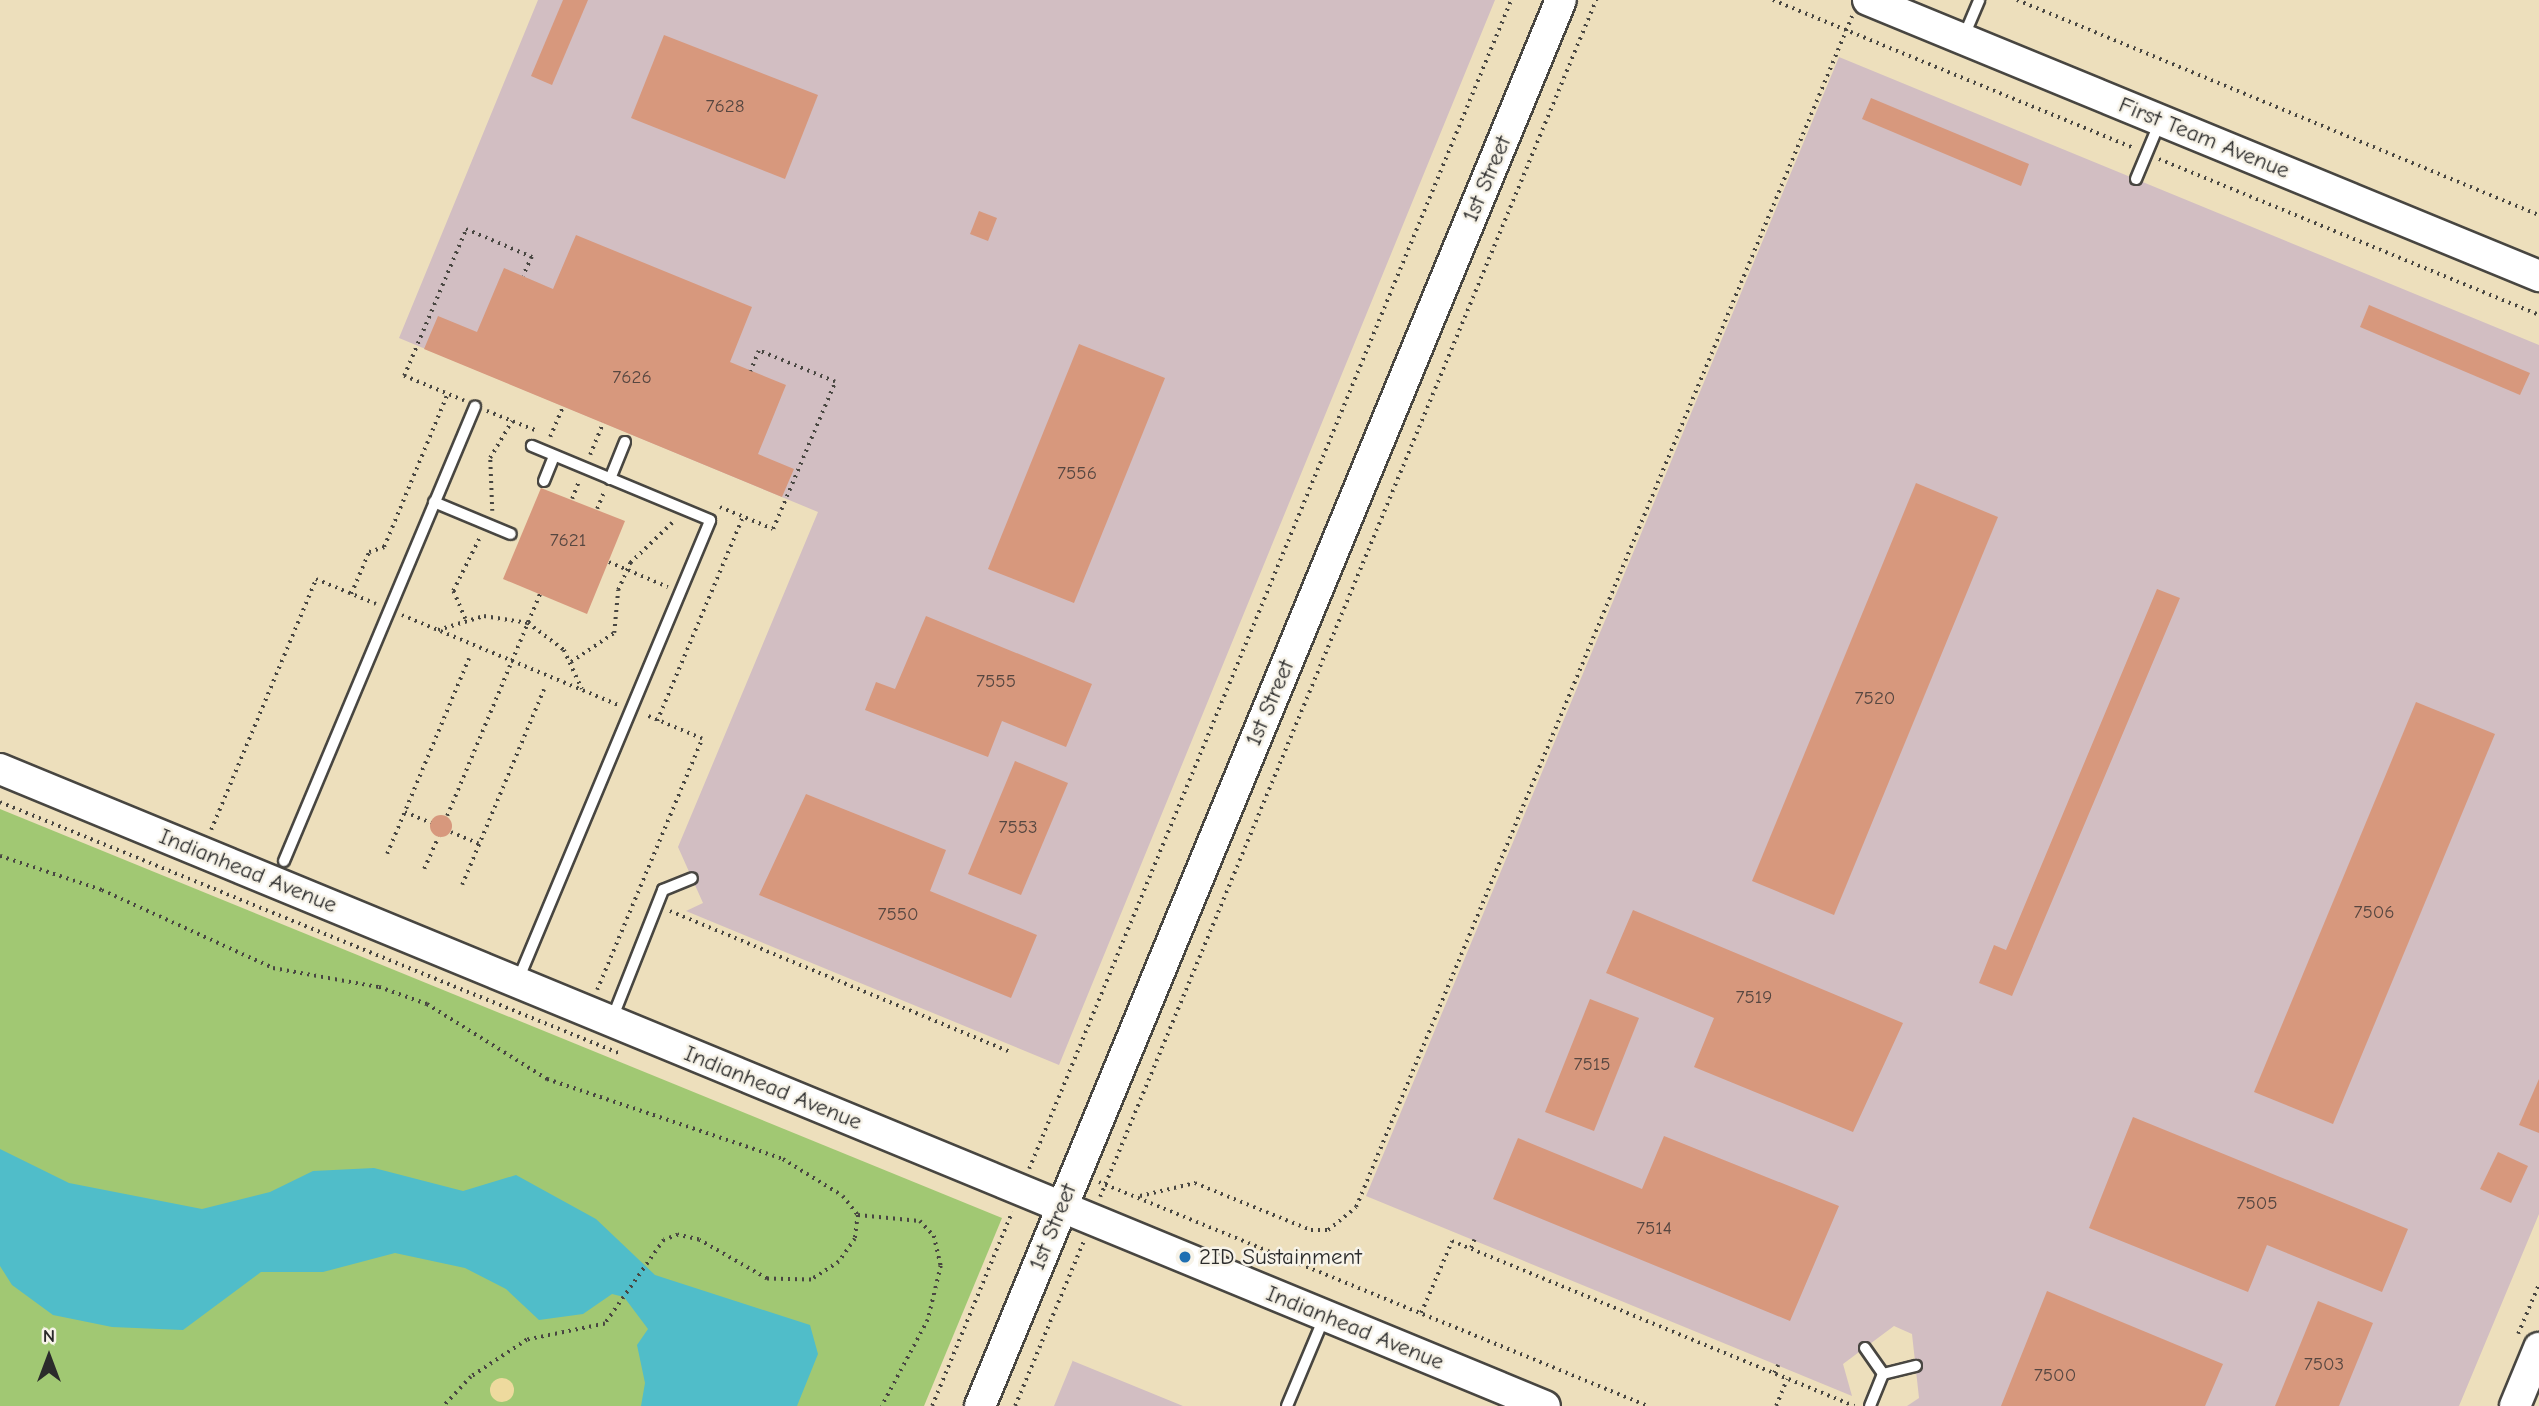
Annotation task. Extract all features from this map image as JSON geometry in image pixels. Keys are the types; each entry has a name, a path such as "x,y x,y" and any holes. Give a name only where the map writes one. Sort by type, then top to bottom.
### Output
{"main road":[{"name":"1st Street","path":"980,1406 1561,0"},
{"name":"First Team Avenue","path":"1868,0 2539,276"},
{"name":"Indianhead Avenue","path":"0,769 611,1021 1011,1203 1062,1206 1545,1406"},
{"path":"2515,1406 2539,1348"}],"lane":[{"path":"1962,39 1979,0"},
{"path":"2136,179 2161,120"},
{"path":"284,861 475,406"},
{"path":"610,479 625,442"},
{"path":"517,982 710,520 531,446"},
{"path":"544,481 554,456"},
{"path":"434,502 511,534"},
{"path":"611,1021 663,890 692,878"},
{"path":"1287,1406 1325,1315"},
{"path":"1865,1348 1883,1374"},
{"path":"1883,1374 1916,1366"},
{"path":"1870,1406 1883,1374"}],"path":[{"path":"932,1406 1011,1203 1511,0"},
{"path":"1015,1406 1596,0"},
{"path":"2017,0 2539,215"},
{"path":"1138,1196 1195,1183 1311,1230 1328,1230 1356,1207 1845,30"},
{"path":"523,276 531,257 466,229 404,376 560,441"},
{"path":"717,506 773,529 835,382 759,351 751,371"},
{"path":"351,594 369,552 384,547 447,394"},
{"path":"550,437 563,406"},
{"path":"580,449 616,464"},
{"path":"571,662 614,633 627,569 642,545 687,511"},
{"path":"657,721 743,516"},
{"path":"608,562 681,592"},
{"path":"211,830 316,579 438,629 702,739 597,990"},
{"path":"447,816 540,594"},
{"path":"438,629 484,616 528,623 553,638 571,662 582,689"},
{"path":"387,854 469,658"},
{"path":"462,885 544,689"},
{"path":"0,802 628,1057"},
{"path":"405,812 431,823"},
{"path":"451,832 479,844"},
{"path":"424,869 438,837"},
{"path":"0,856 102,890 273,968 379,988 427,1004 547,1080 783,1159 844,1195 858,1215 855,1238 839,1262 811,1280 767,1279 699,1240 678,1235 651,1257 620,1308 605,1324 527,1340 471,1377 443,1406"},
{"path":"636,897 1013,1053"},
{"path":"727,935 730,929"},
{"path":"982,1040 984,1034"},
{"path":"1106,1183 1648,1406"},
{"path":"858,1215 920,1222 934,1236 941,1266 928,1320 882,1406"},
{"path":"1471,1248 1474,1240"},
{"path":"1422,1313 1451,1241 1854,1406"},
{"path":"1774,1373 1778,1365"},
{"path":"1776,1406 1787,1379"}],"shaded area":[{"path":"538,0 1495,0 1059,1065 686,911 703,903 678,847 818,512 399,338"},
{"path":"1839,57 2539,345 2539,1214 2459,1406 1907,1406 1919,1398 1912,1334 1894,1326 1843,1364 1852,1396 1366,1196"},
{"path":"1073,1361 1183,1406 1054,1406"}],"green space":[{"path":"0,809 1002,1218 924,1406 0,1406"}],"sand":[{"path":"502,1378 513,1385 514,1390 507,1401 502,1402 491,1395 490,1390 497,1379"}],"water":[{"path":"0,1149 69,1183 202,1209 270,1192 313,1171 374,1168 463,1191 516,1175 596,1219 655,1275 810,1325 818,1354 797,1406 641,1406 645,1383 637,1345 648,1329 624,1297 612,1294 583,1314 539,1320 506,1289 465,1268 395,1253 323,1272 261,1272 183,1330 112,1327 53,1315 12,1285 0,1266"}],"building":[{"path":"563,0 588,0 552,85 531,76"},
{"path":"664,35 818,95 785,179 631,118"},
{"path":"1871,98 2029,164 2021,186 1862,119"},
{"path":"979,211 997,218 988,241 970,234"},
{"path":"576,235 752,307 730,362 786,385 758,454 794,469 782,497 424,349 438,316 477,332 504,268 553,289"},
{"path":"2369,305 2530,373 2520,395 2360,327"},
{"path":"1079,344 1165,378 1074,603 988,569"},
{"path":"1916,483 1998,517 1834,915 1752,881"},
{"path":"541,488 625,521 587,614 503,579"},
{"path":"2157,589 2180,598 2012,996 1979,983 1994,945 2006,950"},
{"path":"926,616 1092,684 1066,747 1002,721 988,757 865,710 876,682 895,689"},
{"path":"2416,702 2495,734 2333,1124 2254,1092"},
{"path":"1015,761 1068,783 1021,895 968,874"},
{"path":"806,794 946,850 930,891 1037,935 1011,998 759,895"},
{"path":"441,815 449,818 452,826 449,834 441,837 433,834 430,826 433,818"},
{"path":"1633,910 1903,1023 1853,1132 1694,1067 1714,1018 1606,973"},
{"path":"1590,999 1639,1018 1594,1131 1545,1112"},
{"path":"2539,1079 2539,1133 2519,1125"},
{"path":"2133,1117 2408,1229 2382,1292 2267,1245 2248,1292 2089,1228"},
{"path":"1664,1136 1839,1206 1790,1321 1493,1199 1518,1138 1642,1189"},
{"path":"2498,1152 2528,1166 2511,1203 2480,1189"},
{"path":"2047,1291 2223,1364 2205,1406 2001,1406"},
{"path":"2318,1301 2373,1323 2339,1406 2275,1406"}],"place":[{"name":"2ID Sustainment","path":"1185,1257"}]}
